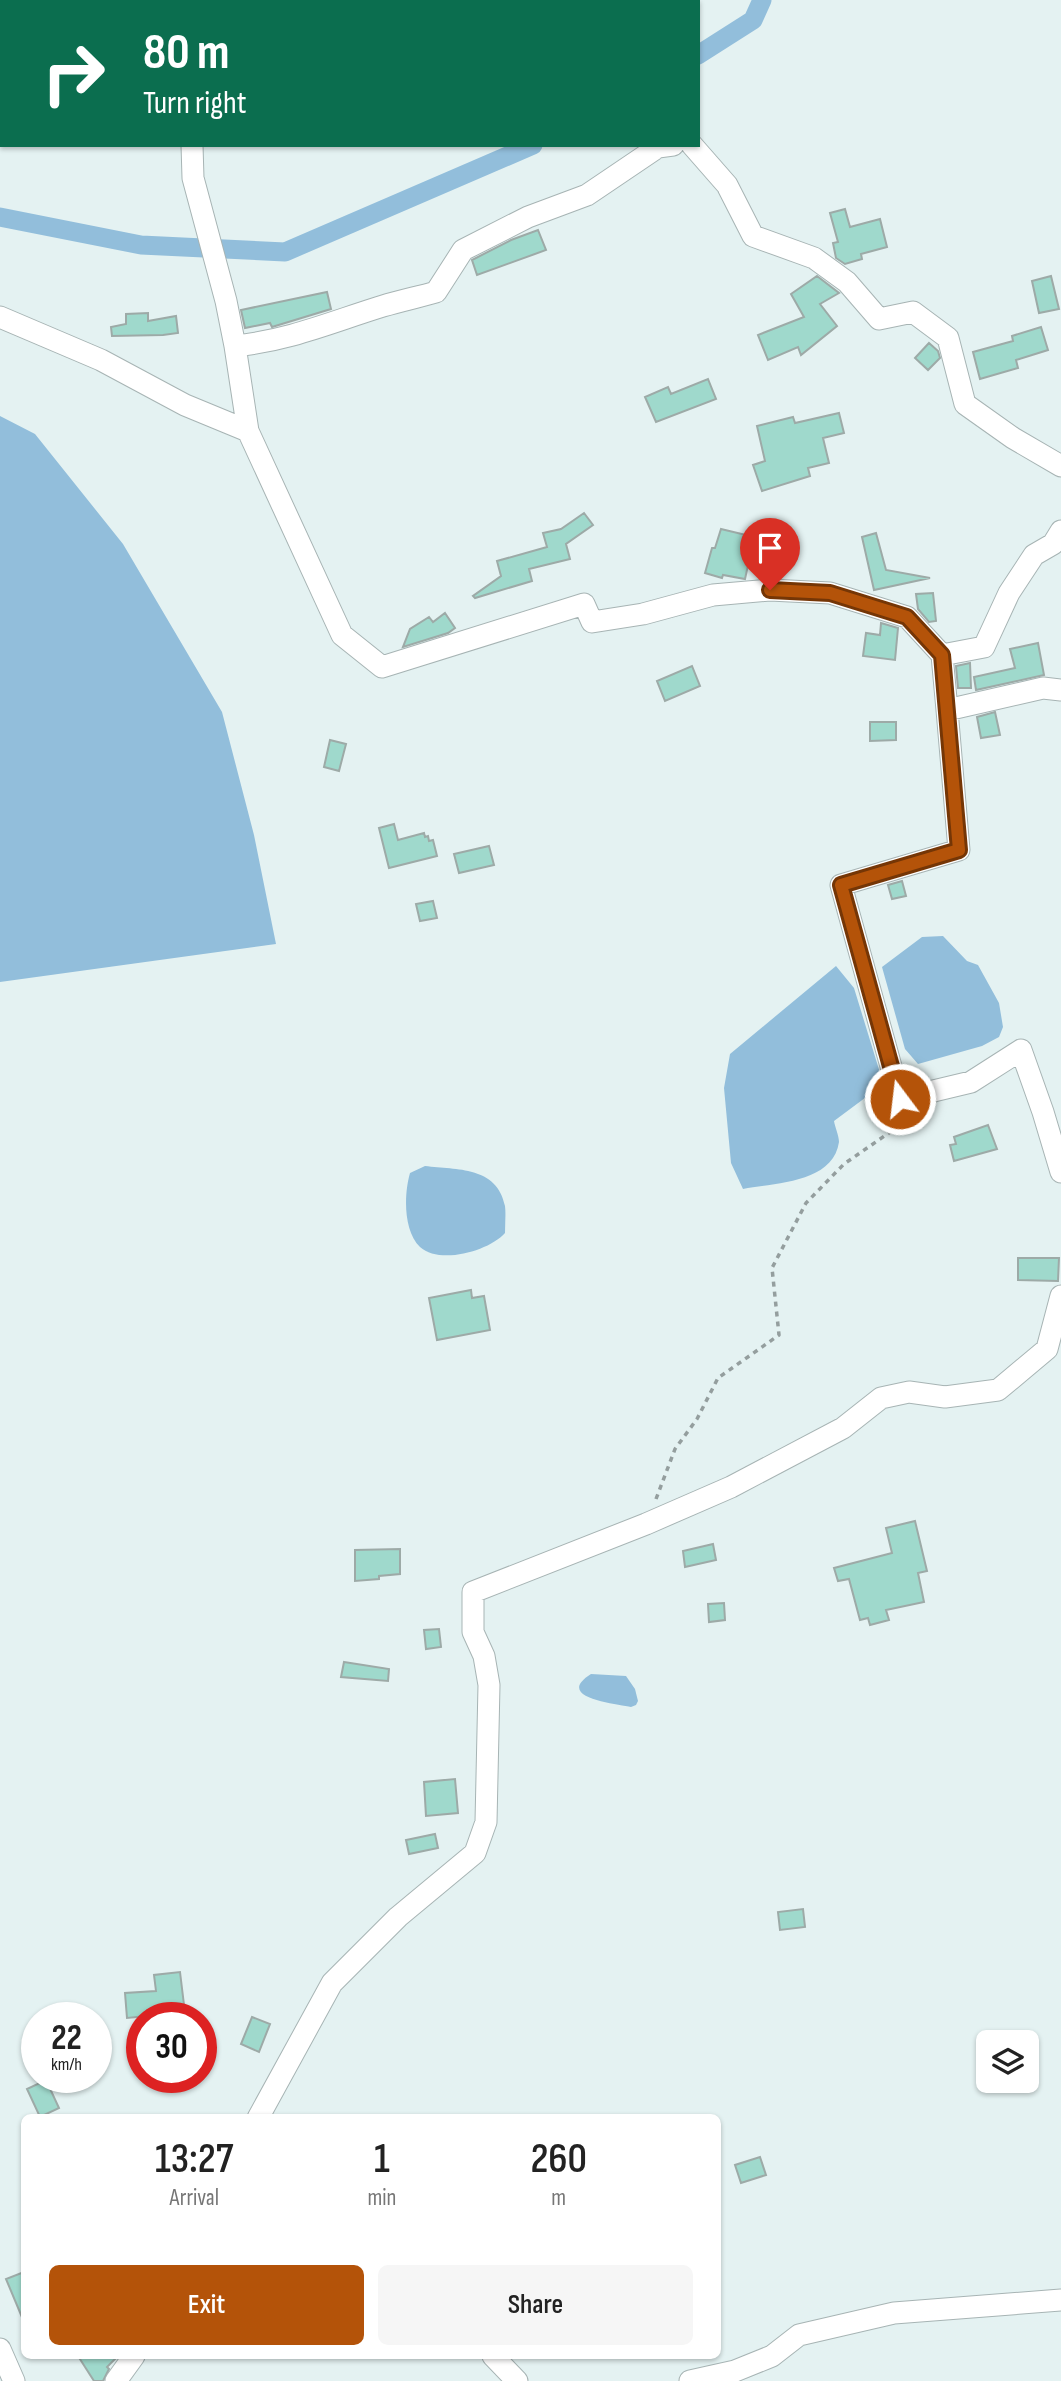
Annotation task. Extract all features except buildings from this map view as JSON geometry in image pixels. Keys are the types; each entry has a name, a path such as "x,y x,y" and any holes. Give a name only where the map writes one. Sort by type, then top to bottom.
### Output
{"street":[{"path":"192,147 193,178 226,301 248,431 342,635 382,667 584,604 592,622 643,614 713,595 770,590 830,593 907,617 942,655 959,850 841,885 900,1099 971,1082 1021,1050 1061,1172"},
{"path":"235,346 279,340 436,292 463,250 528,217 587,195 658,147"},
{"path":"694,147 727,186 753,236 814,258 847,282 879,319 913,312 948,338 965,404 1013,438 1061,466"},
{"path":"0,317 101,360 185,405 248,431"},
{"path":"942,655 984,647 1009,593 1034,555 1053,544 1061,531"},
{"path":"947,709 1043,688 1061,690"},
{"path":"260,2114 332,1983 398,1917 475,1853 486,1822 489,1685 484,1656 473,1632 473,1592 646,1524 731,1487 843,1428 881,1398 909,1392 945,1397 998,1390 1047,1349 1061,1296"},
{"path":"690,2381 735,2371 772,2356 799,2335 894,2313 1061,2300"},
{"path":"0,2349 14,2381"},
{"path":"116,2381 132,2359"},
{"path":"496,2359 517,2381"}],"path":[{"path":"646,1524 674,1449 697,1419 718,1378 779,1335 772,1268 806,1203 844,1164 896,1128 901,1113 900,1099"}],"water":[{"path":"0,416 35,434 123,544 222,712 254,835 276,944 0,982"},
{"path":"943,936 967,961 978,965 999,1003 1003,1027 999,1037 982,1046 918,1064 905,1049 882,967 922,937"},
{"path":"836,966 854,988 881,1076 881,1086 834,1121 839,1142 834,1156 826,1166 801,1179 743,1189 731,1163 724,1088 730,1054"},
{"path":"425,1166 474,1172 494,1183 505,1206 505,1233 498,1240 464,1254 439,1255 420,1247 410,1231 406,1212 407,1191 410,1173"},
{"path":"591,1674 626,1676 635,1689 638,1701 636,1705 631,1707 614,1704 583,1694 579,1689 581,1682"}],"waterway":[{"path":"700,54 753,20 762,0"},
{"path":"0,217 141,245 285,252 528,147"}],"route":[{"path":"770,590 830,593 907,617 942,655 959,850 841,885 900,1099"}]}
